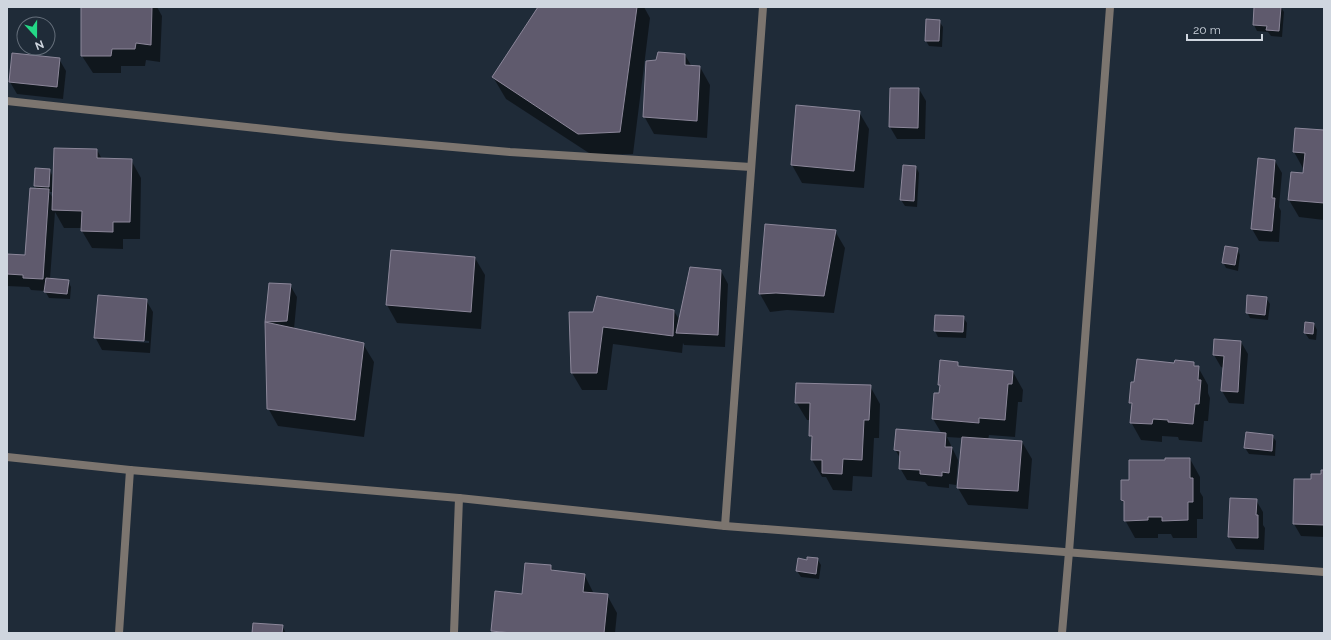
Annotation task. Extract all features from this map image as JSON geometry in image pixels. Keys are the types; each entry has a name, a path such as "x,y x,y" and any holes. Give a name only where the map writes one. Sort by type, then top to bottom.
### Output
{"street":[{"path":"725,526 764,7"},
{"path":"1062,633 1110,7"},
{"path":"7,101 355,139 510,152 751,167"},
{"path":"7,457 130,470 459,498 725,526 1324,572"},
{"path":"118,633 130,470"},
{"path":"454,633 459,498"}],"building":[{"path":"81,7 152,7 151,45 136,43 135,49 112,49 111,56 81,56"},
{"path":"538,7 637,7 620,132 578,134 492,77"},
{"path":"1254,7 1281,7 1279,31 1266,30 1267,26 1253,25"},
{"path":"926,19 940,20 939,41 925,41"},
{"path":"658,52 685,54 685,65 700,66 697,121 643,117 646,61 656,60"},
{"path":"12,53 16,53 16,56 60,58 57,87 9,82"},
{"path":"890,88 919,88 918,128 889,127"},
{"path":"796,105 860,111 854,171 791,165"},
{"path":"1295,128 1324,130 1324,203 1288,200 1291,172 1303,173 1305,153 1293,152"},
{"path":"54,148 97,149 97,158 132,159 130,222 113,222 113,232 81,231 82,211 52,210"},
{"path":"1258,158 1275,160 1272,198 1275,198 1272,231 1251,229"},
{"path":"903,165 916,166 914,201 900,200"},
{"path":"35,168 50,169 49,187 34,186"},
{"path":"30,188 49,189 43,279 23,278 23,275 7,274 7,254 25,255"},
{"path":"765,224 836,230 824,296 776,293 759,294"},
{"path":"1225,246 1238,248 1235,265 1222,263"},
{"path":"391,250 475,257 471,312 386,305"},
{"path":"690,267 721,270 718,335 676,333"},
{"path":"46,278 69,280 67,294 44,292"},
{"path":"269,283 291,284 287,321 265,322"},
{"path":"98,295 147,299 144,341 94,338"},
{"path":"1247,295 1267,297 1265,315 1246,313"},
{"path":"597,296 674,310 673,336 603,327 597,373 571,373 569,312 593,312"},
{"path":"935,315 964,316 963,332 934,331"},
{"path":"265,322 364,343 355,420 267,409"},
{"path":"1305,322 1314,323 1313,334 1304,333"},
{"path":"1214,339 1241,341 1238,392 1221,391 1224,356 1213,355"},
{"path":"1137,359 1174,363 1175,360 1194,362 1194,366 1199,366 1198,380 1201,380 1199,404 1195,404 1193,424 1153,419 1152,424 1130,423 1132,403 1129,403 1131,382 1134,382"},
{"path":"940,360 958,362 958,366 1013,371 1012,384 1008,384 1005,420 979,418 979,423 932,419 934,393 939,393 940,385 938,385"},
{"path":"796,383 871,385 869,420 864,420 862,460 843,459 842,474 822,473 822,460 811,460 812,436 809,436 810,403 795,403"},
{"path":"896,429 946,433 945,447 952,447 949,473 942,472 942,476 920,474 920,470 899,469 900,451 894,450"},
{"path":"1246,432 1273,435 1272,451 1244,448"},
{"path":"962,437 1022,441 1018,491 957,488"},
{"path":"1165,458 1190,458 1190,478 1193,478 1193,502 1188,502 1188,520 1162,521 1162,517 1148,517 1148,520 1124,521 1124,501 1121,500 1121,480 1129,480 1129,460 1165,460"},
{"path":"1321,470 1324,470 1324,525 1293,524 1294,479 1311,479 1311,474 1321,474"},
{"path":"1230,498 1257,499 1256,515 1258,515 1258,538 1228,537"},
{"path":"807,557 818,558 816,574 796,571 798,558 807,560"},
{"path":"525,563 551,565 551,570 585,574 583,592 608,594 604,633 512,633 491,631 495,591 522,594"},
{"path":"253,623 283,625 282,633 252,633"}]}
